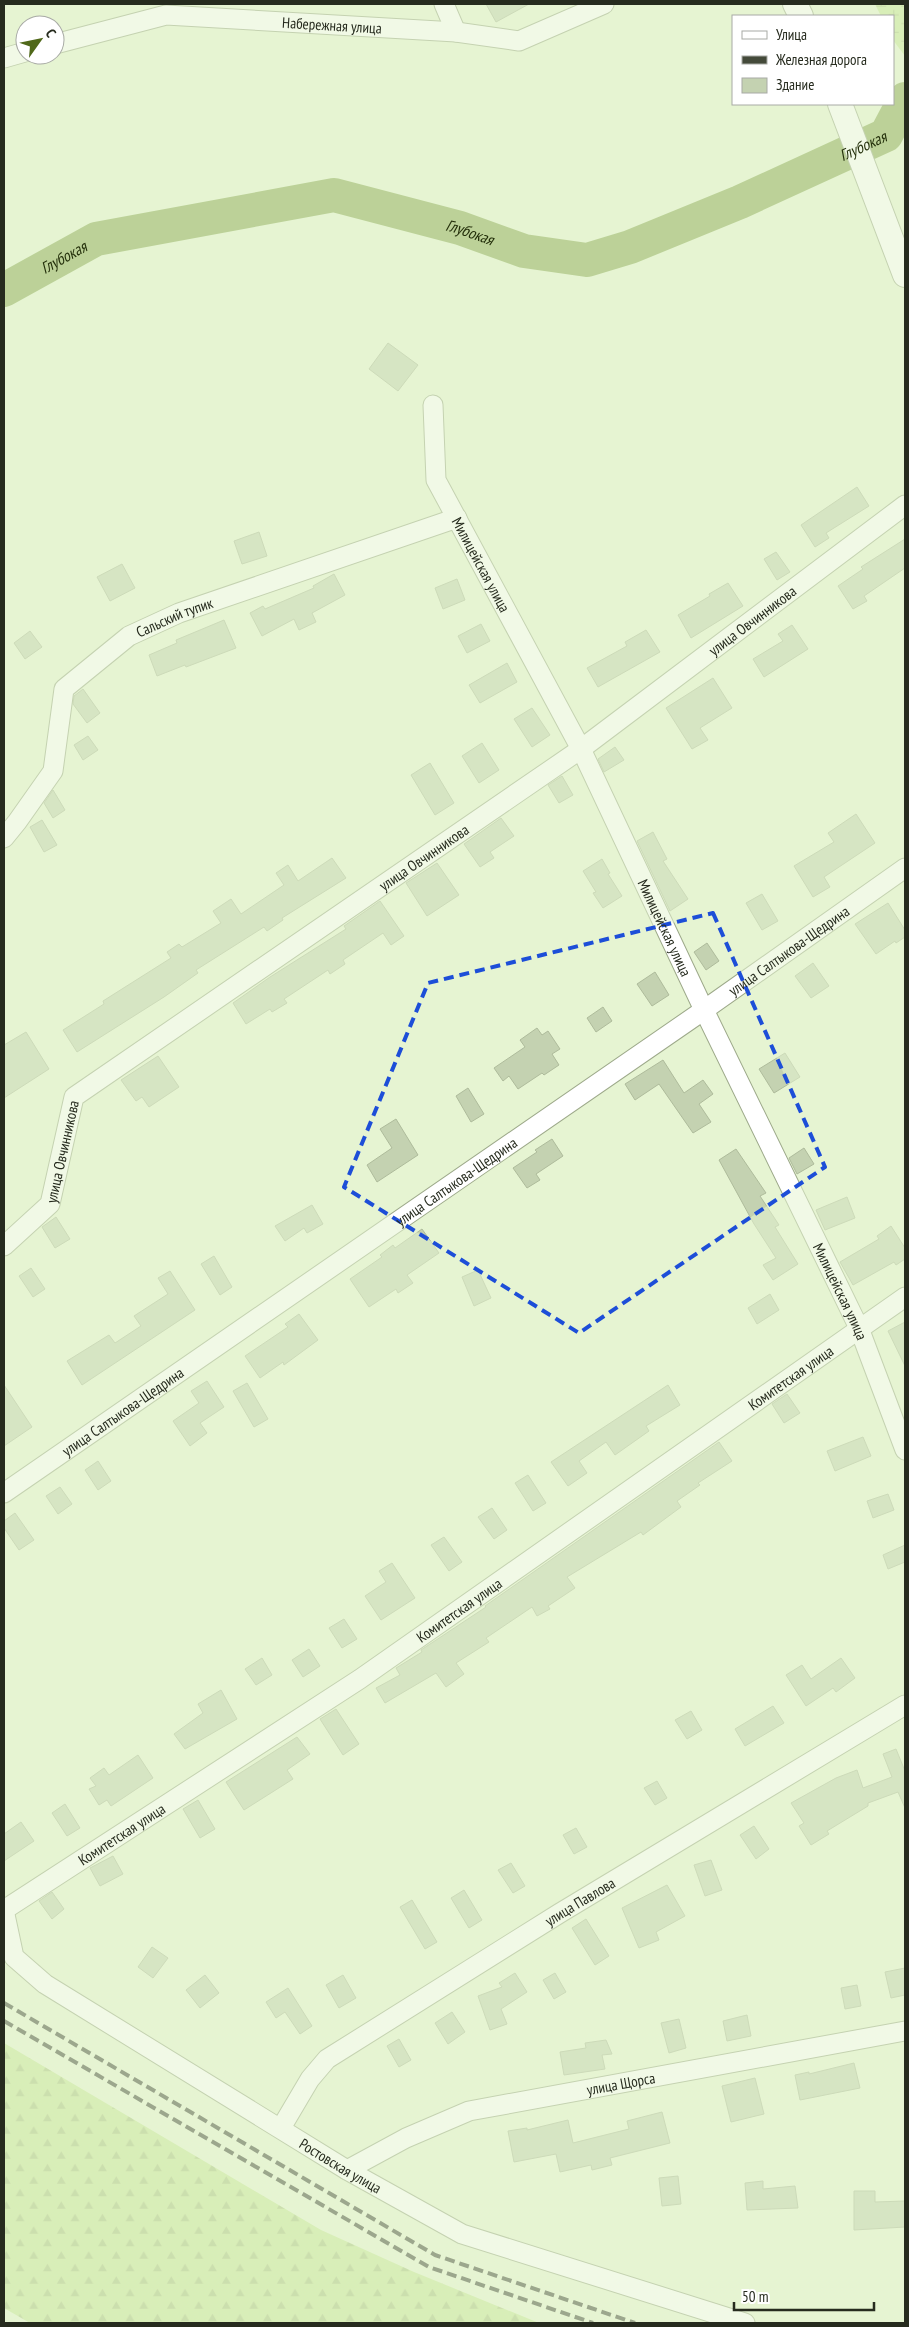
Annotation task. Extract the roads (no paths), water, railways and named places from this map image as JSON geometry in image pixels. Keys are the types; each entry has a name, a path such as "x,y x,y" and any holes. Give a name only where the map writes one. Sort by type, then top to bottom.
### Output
{"main road":[{"path":"840,105 905,275"}],"street":[{"path":"444,4 456,32"},
{"name":"Набережная улица","path":"65,41 163,10 456,32 519,42 604,4"},
{"name":"Милицейская улица","path":"433,405 436,480 581,749 704,1010 859,1328 905,1450"},
{"name":"улица Овчинникова","path":"4,1246 50,1204 74,1098 581,749 905,506"},
{"name":"Сальский тупик","path":"4,838 53,771 64,689 129,636 179,613 457,518"},
{"name":"улица Салтыкова-Щедрина","path":"4,1493 704,1010 905,868"},
{"name":"Комитетская улица","path":"4,1910 360,1678 905,1297"},
{"name":"улица Павлова","path":"281,2128 310,2079 327,2059 560,1913 905,1705"},
{"name":"Ростовская улица","path":"4,1910 14,1957 45,1984 347,2170 462,2234 745,2323"},
{"name":"улица Щорса","path":"347,2170 406,2138 469,2111 905,2031"}],"waterway":[{"name":"Глубокая","path":"4,290 96,239 334,195 460,228 524,251 587,260 630,247 740,202 886,135 905,99"}],"railway":[{"path":"4,2003 435,2255 635,2323"},
{"path":"4,2021 429,2267 593,2323"}]}
